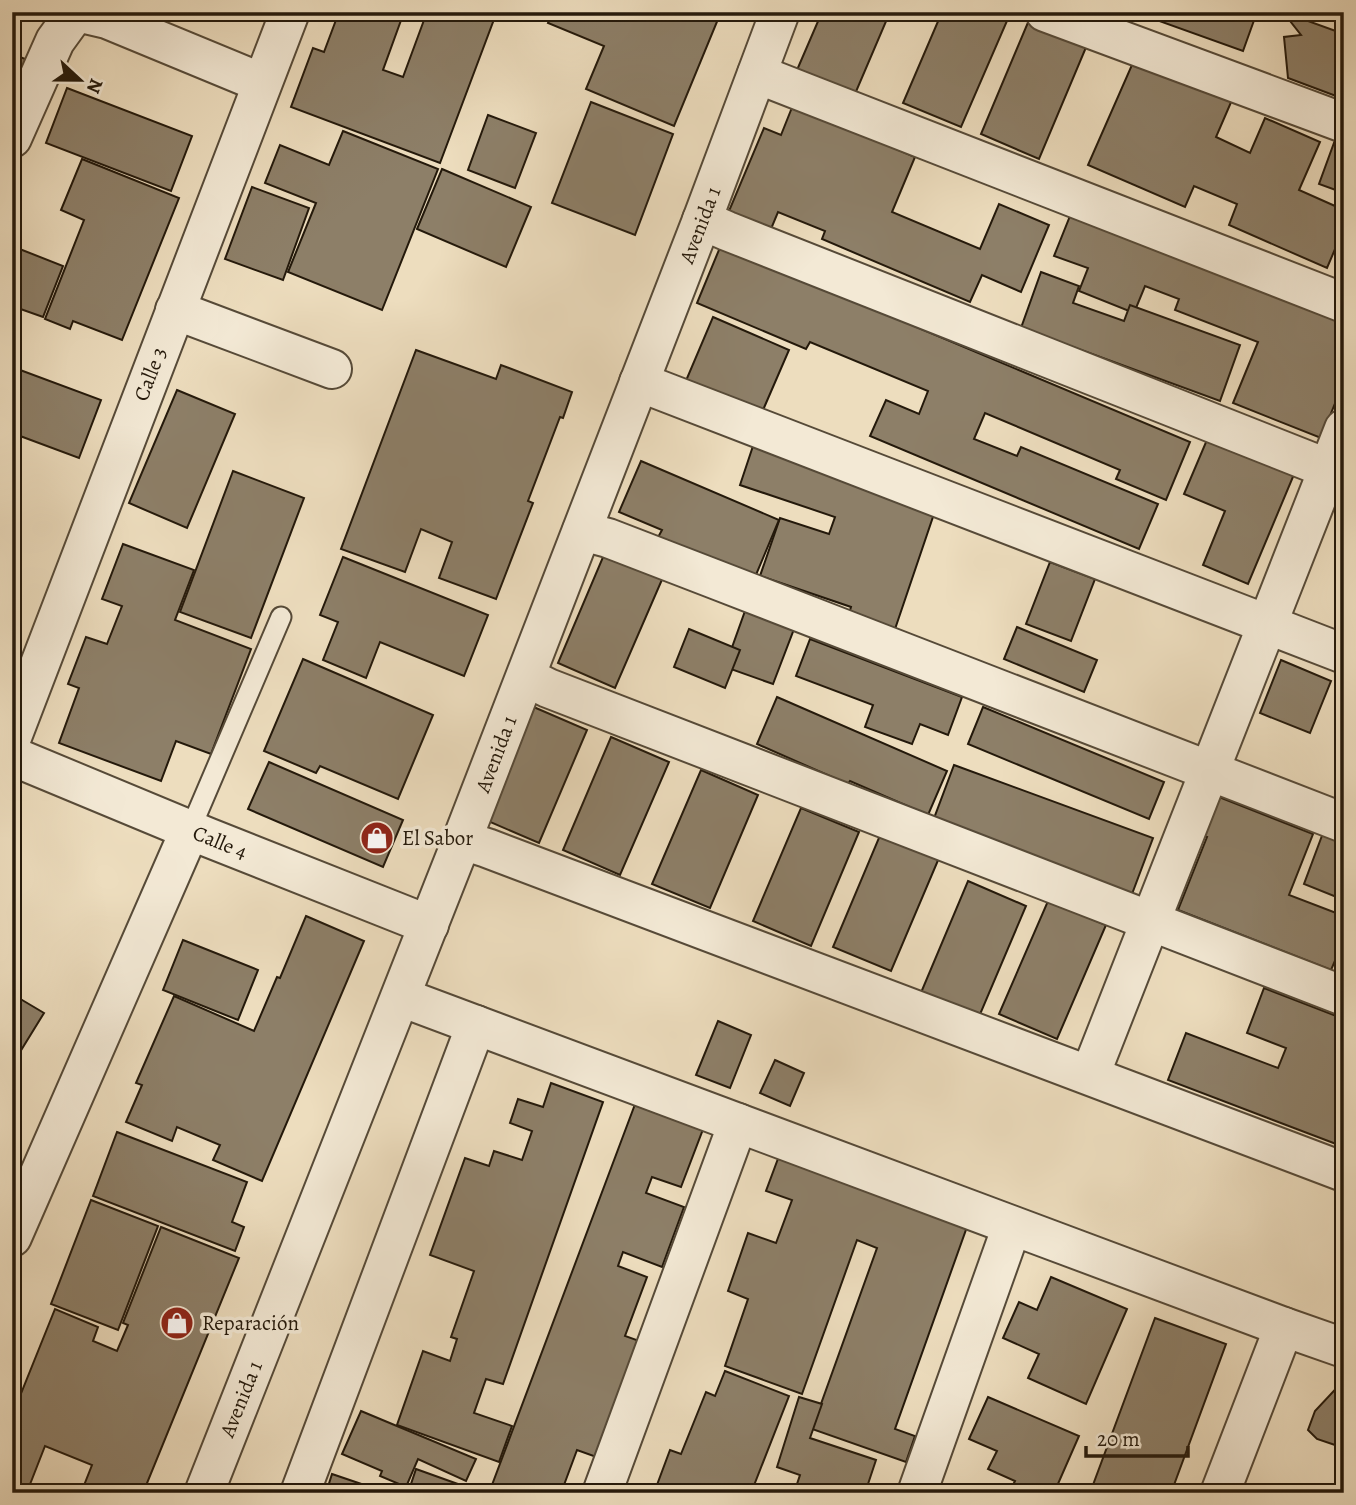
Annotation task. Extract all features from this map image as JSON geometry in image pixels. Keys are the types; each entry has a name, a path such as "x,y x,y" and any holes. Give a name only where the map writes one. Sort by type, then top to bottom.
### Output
{"street":[{"path":"12,138 55,41 76,12 107,19 262,83"},
{"name":"Calle 3","path":"12,737 290,12"},
{"name":"Avenida 1","path":"204,1493 526,677 780,12"},
{"path":"1045,12 1344,123"},
{"path":"757,74 1344,303"},
{"path":"702,220 1336,472"},
{"path":"175,310 331,369"},
{"path":"639,382 1344,654"},
{"path":"1090,1075 1267,625 1336,472 1344,429"},
{"path":"582,531 607,538 1344,823"},
{"path":"526,677 548,688 1344,996"},
{"name":"Calle 4","path":"12,756 429,925"},
{"path":"12,1237 190,830"},
{"path":"462,840 1344,1171"},
{"path":"401,997 1344,1348"},
{"path":"300,1493 476,1025"},
{"path":"602,1493 738,1123"},
{"path":"917,1493 1012,1226"},
{"path":"1220,1493 1284,1327"}],"lane":[{"path":"190,830 282,617"}],"building":[{"path":"339,12 404,12 383,70 403,77 427,12 442,18 444,12 496,14 440,163 291,107 313,48 324,52"},
{"path":"553,12 721,12 674,126 586,89 604,46 548,23"},
{"path":"822,12 890,12 855,94 797,70"},
{"path":"942,12 1010,14 961,127 903,103"},
{"path":"1150,12 1257,12 1243,51 1148,17"},
{"path":"1283,12 1315,12 1305,20 1344,34 1344,99 1288,78 1284,37 1301,35"},
{"path":"1029,20 1087,45 1039,159 981,134"},
{"path":"12,54 28,60 12,101"},
{"path":"1135,58 1232,100 1216,137 1250,153 1265,118 1320,142 1299,190 1344,210 1344,228 1327,268 1229,225 1237,204 1194,186 1185,207 1088,165"},
{"path":"67,88 192,136 171,191 46,143"},
{"path":"591,102 673,134 635,235 552,203"},
{"path":"793,105 915,157 892,212 980,249 999,204 1049,225 1021,292 982,275 970,302 822,239 825,231 778,212 771,229 729,211 764,128 781,135"},
{"path":"488,115 536,133 515,188 468,170"},
{"path":"343,131 438,169 382,310 288,272 316,203 265,183 280,145 329,165"},
{"path":"1335,140 1344,144 1344,193 1319,184"},
{"path":"82,159 179,198 122,340 73,321 70,329 45,319 84,220 61,210"},
{"path":"442,169 531,207 506,267 417,229"},
{"path":"252,187 309,208 283,280 225,259"},
{"path":"1072,211 1344,319 1344,381 1321,438 1233,403 1258,342 1175,310 1179,299 1145,286 1134,313 1079,291 1088,268 1054,256"},
{"path":"721,245 1190,442 1166,500 1116,479 1120,470 985,413 974,439 1017,456 1021,447 1158,504 1139,549 870,436 886,400 919,414 928,391 810,342 806,349 697,303"},
{"path":"12,246 63,266 43,317 12,306"},
{"path":"1041,272 1079,286 1073,303 1124,321 1130,305 1240,345 1220,401 1021,328"},
{"path":"713,317 789,350 760,417 685,383"},
{"path":"416,350 496,379 501,365 572,392 528,501 533,503 496,599 439,578 452,542 421,529 405,572 341,549"},
{"path":"12,367 101,400 79,458 12,433"},
{"path":"177,390 235,414 187,528 129,503"},
{"path":"1209,435 1295,472 1248,584 1203,565 1225,511 1184,494"},
{"path":"753,446 936,508 894,632 848,617 851,607 760,576 780,518 829,534 835,517 740,485"},
{"path":"641,461 779,520 753,582 656,541 662,530 619,512"},
{"path":"233,471 304,498 251,638 180,612"},
{"path":"123,544 194,570 175,620 251,649 211,754 176,741 161,781 59,743 79,688 68,684 86,637 107,644 122,606 102,599"},
{"path":"606,550 664,575 615,688 558,663"},
{"path":"343,557 488,615 464,676 380,642 366,678 323,660 338,622 320,615"},
{"path":"1050,562 1095,579 1071,641 1026,624"},
{"path":"745,611 794,629 773,684 725,667"},
{"path":"1017,627 1097,660 1084,692 1004,659"},
{"path":"689,629 740,650 725,688 674,667"},
{"path":"810,639 962,697 948,735 920,724 912,744 865,727 873,705 796,676"},
{"path":"303,659 433,715 398,799 320,766 316,773 264,751"},
{"path":"1281,660 1331,681 1310,733 1260,713"},
{"path":"777,697 947,771 928,815 757,744"},
{"path":"529,705 587,730 539,843 481,818"},
{"path":"983,707 1164,782 1149,819 968,744"},
{"path":"611,737 669,762 620,875 563,850"},
{"path":"269,762 403,820 383,867 248,809"},
{"path":"954,765 1153,838 1132,894 933,821"},
{"path":"701,770 758,795 710,908 652,884"},
{"path":"1219,797 1313,834 1289,895 1344,916 1344,940 1331,970 1178,910 1207,837 1203,836"},
{"path":"801,808 859,832 811,946 753,921"},
{"path":"881,833 939,858 891,971 833,947"},
{"path":"1323,833 1344,841 1344,900 1304,884"},
{"path":"968,881 1026,906 978,1019 920,995"},
{"path":"1048,901 1106,925 1057,1039 999,1014"},
{"path":"306,916 364,941 262,1181 213,1160 220,1145 177,1127 172,1141 126,1122 142,1085 136,1083 174,996 254,1031"},
{"path":"183,940 258,970 238,1020 163,990"},
{"path":"1264,988 1344,1019 1344,1147 1168,1080 1186,1033 1278,1068 1286,1048 1247,1033"},
{"path":"12,994 44,1013 12,1065"},
{"path":"718,1021 751,1035 730,1088 696,1075"},
{"path":"775,1060 804,1073 790,1106 760,1093"},
{"path":"551,1083 603,1102 503,1384 486,1379 474,1413 512,1426 499,1462 397,1425 423,1351 450,1361 457,1339 451,1337 474,1271 430,1255 465,1158 489,1166 494,1151 522,1160 532,1131 510,1123 518,1099 543,1107"},
{"path":"637,1099 705,1124 681,1187 652,1177 646,1193 684,1207 662,1267 623,1252 618,1266 647,1277 625,1336 645,1343 602,1459 577,1450 561,1493 512,1493 492,1485"},
{"path":"117,1132 247,1182 232,1222 244,1227 235,1251 93,1196"},
{"path":"779,1156 968,1224 895,1429 915,1436 906,1462 812,1429 877,1248 857,1240 802,1394 725,1366 748,1299 728,1291 748,1233 776,1243 792,1200 766,1191"},
{"path":"91,1200 158,1226 118,1330 51,1304"},
{"path":"161,1227 239,1258 143,1493 81,1493 92,1465 45,1446 27,1492 12,1486 12,1416 55,1309 98,1327 93,1341 117,1351 128,1325 123,1323"},
{"path":"1051,1277 1127,1309 1086,1404 1028,1378 1039,1354 1003,1338 1019,1302 1037,1310"},
{"path":"1155,1318 1226,1344 1171,1493 1090,1493"},
{"path":"725,1371 789,1396 751,1493 654,1493 670,1450 681,1454 706,1392 715,1396"},
{"path":"1344,1380 1344,1448 1317,1439 1308,1430 1315,1411"},
{"path":"799,1397 822,1404 810,1438 876,1460 865,1493 794,1493 800,1475 777,1467"},
{"path":"988,1397 1079,1436 1054,1493 1009,1493 1015,1481 988,1469 997,1451 969,1439"},
{"path":"361,1411 476,1459 466,1481 418,1459 406,1487 380,1476 382,1471 342,1454"},
{"path":"416,1469 483,1493 408,1493"},
{"path":"332,1474 388,1493 326,1493"}],"place":[{"name":"El Sabor","path":"377,838"},
{"name":"Reparación","path":"177,1323"}]}
